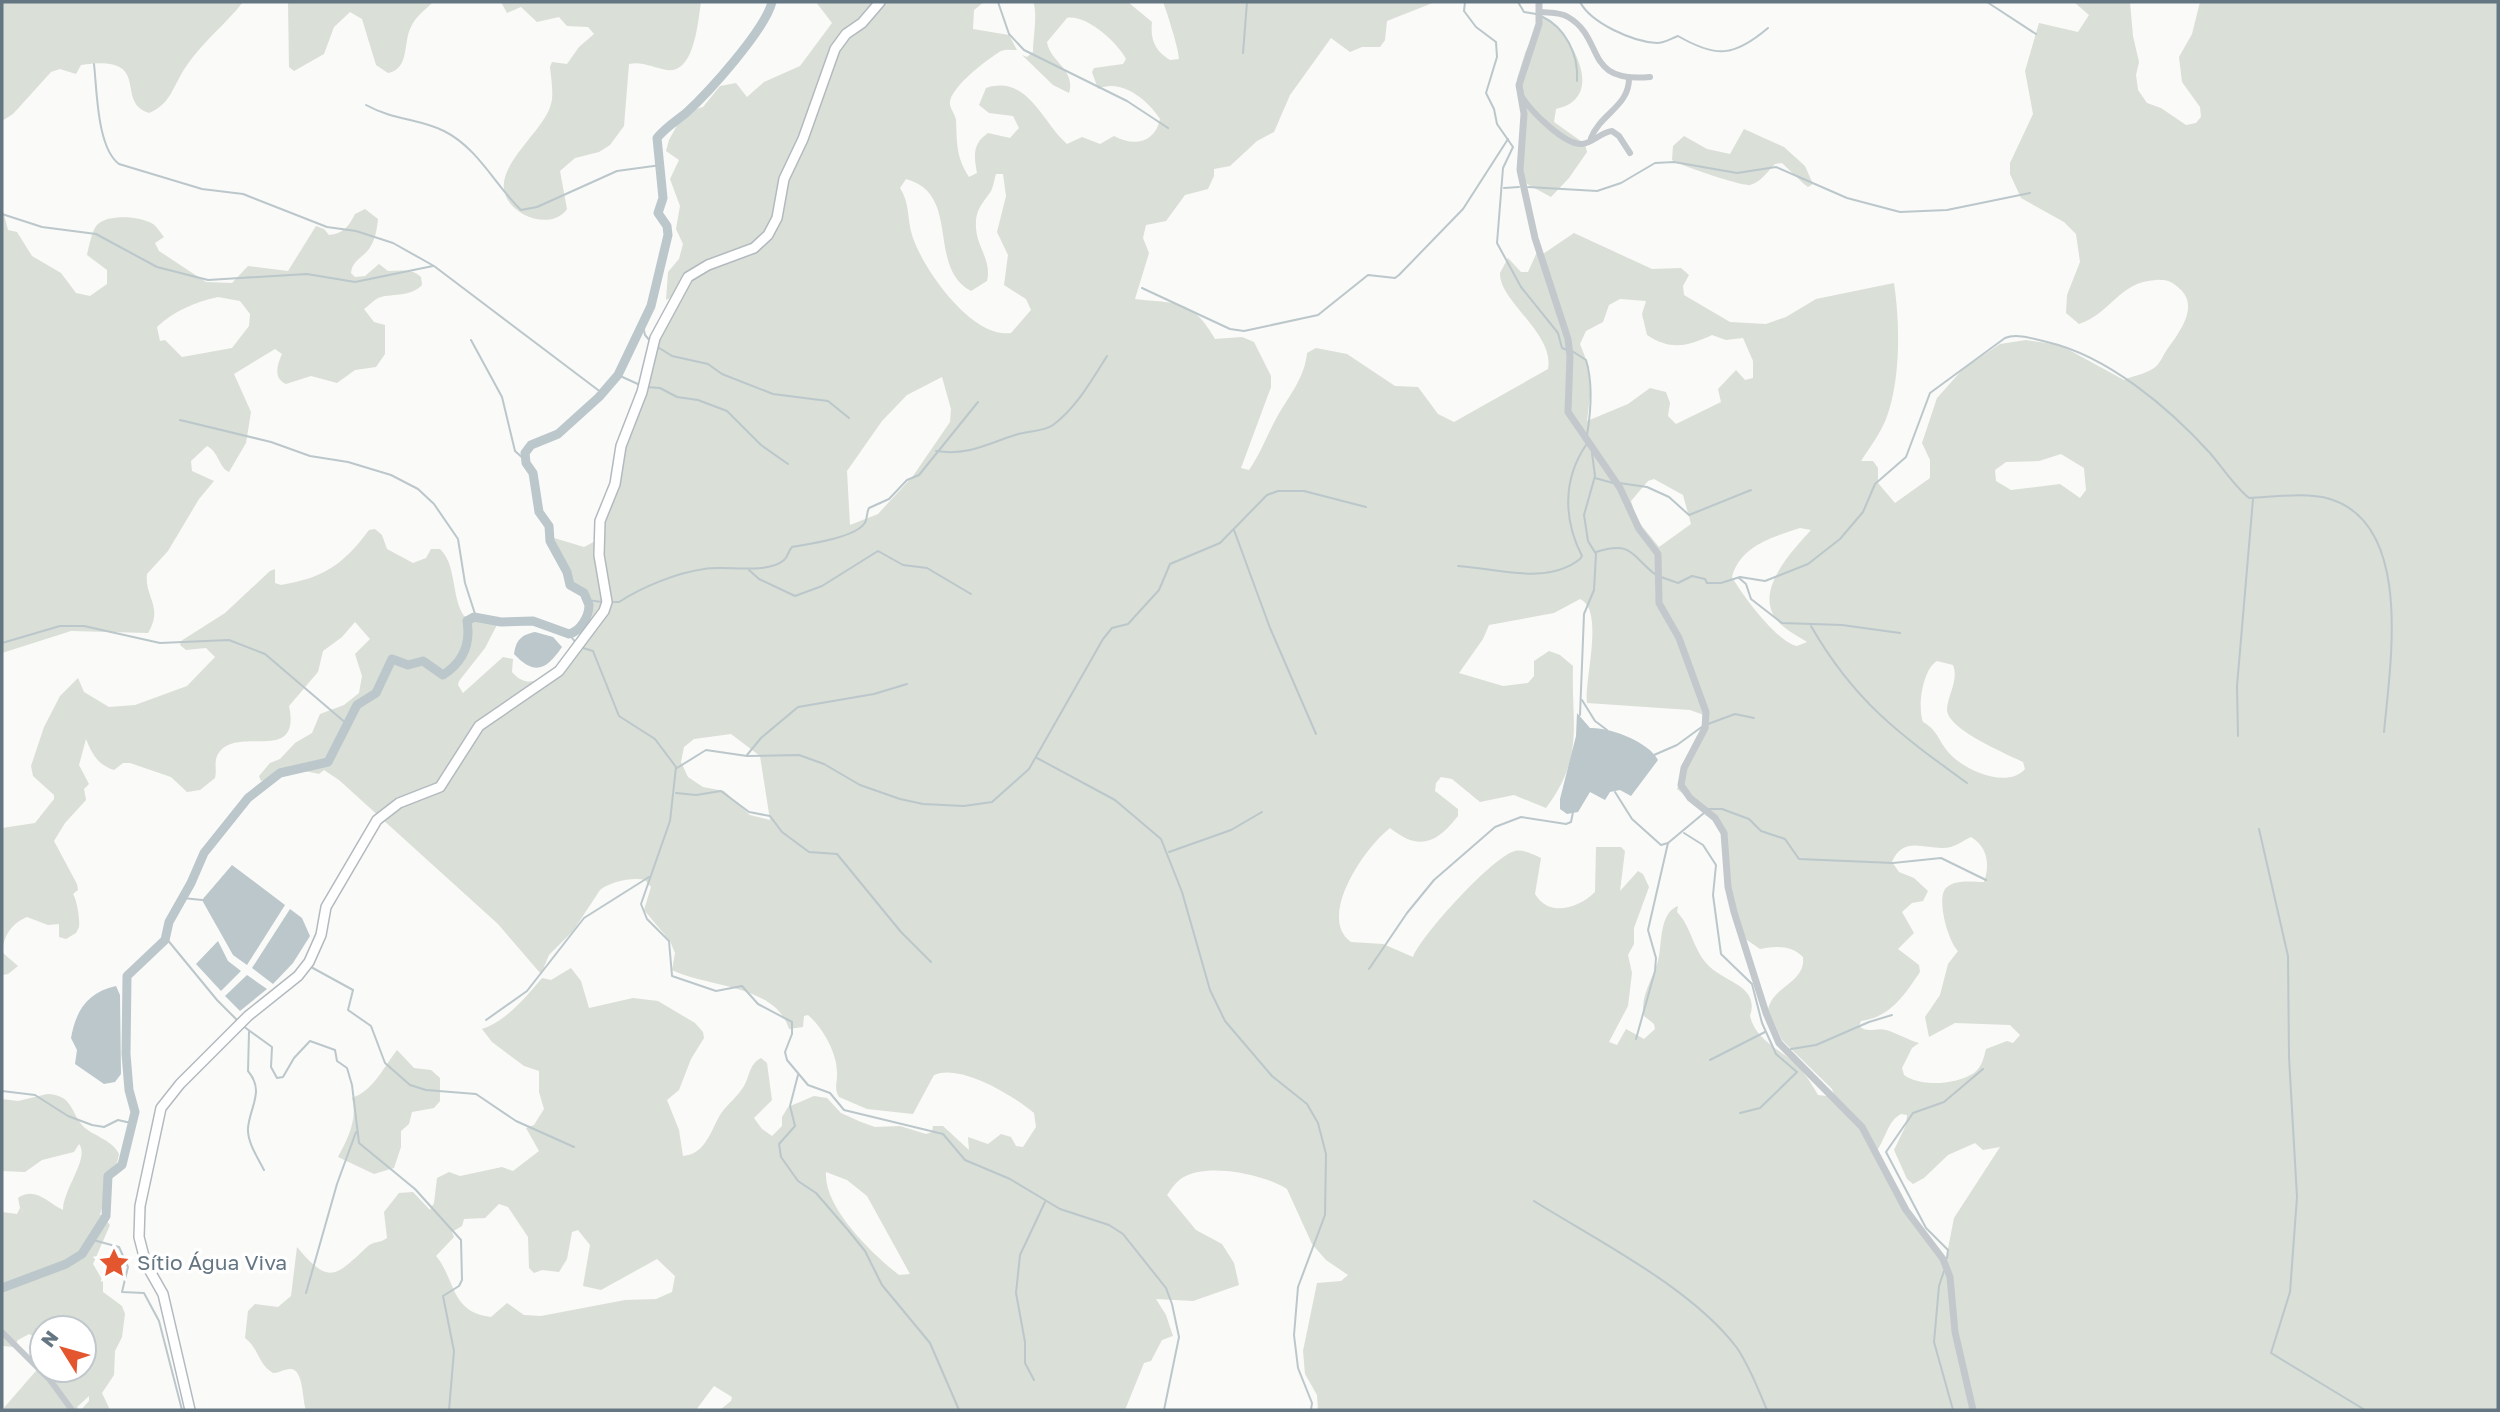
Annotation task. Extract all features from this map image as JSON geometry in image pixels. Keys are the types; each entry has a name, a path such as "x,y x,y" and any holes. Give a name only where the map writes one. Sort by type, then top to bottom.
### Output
{"main road":[{"path":"190,1410 163,1294 146,1264 139,1237 140,1206 161,1108 180,1084 247,1016 298,975 309,962 321,935 326,907 377,820 399,803 440,787 479,726 559,671 604,611 607,602 600,564 600,521 615,484 621,446 642,392 655,338 688,277 708,265 754,248 768,235 777,218 784,179 803,139 835,49 846,34 862,23 880,2"}],"street":[{"path":"1539,2 1541,12 1523,65 1519,92 1524,114 1521,180 1535,238 1568,339 1568,412 1620,488 1639,529 1658,554 1659,603 1679,638 1706,712 1705,728 1684,768 1681,785 1690,798 1715,818 1724,832 1734,912 1773,1032 1790,1054 1862,1126 1906,1210 1943,1259 1950,1277 1955,1332 1973,1410"},
{"path":"1541,12 1561,14 1572,20 1605,69 1629,77 1650,77"},
{"path":"1591,140 1606,116 1626,98 1629,77"},
{"path":"1519,92 1536,116 1578,144 1612,131 1619,136 1630,153"},
{"path":"2,1332 50,1380 72,1410"}],"shaded area":[{"path":"2,2 243,2 191,59 167,100 149,113 139,107 134,99 126,72 118,66 104,63 81,65 76,74 60,69 51,72 13,114 2,121"},
{"path":"288,2 433,2 413,23 400,66 388,73 376,65 362,19 350,12 334,27 324,54 294,71 289,67"},
{"path":"501,2 701,2 693,44 684,64 667,70 643,64 629,64 624,126 610,145 599,152 575,158 560,171 567,209 560,216 551,219 541,220 521,213 507,198 505,179 516,157 547,114 552,100 552,62 567,64 579,47 594,34 588,27 567,26 559,17 537,22 521,7 507,13"},
{"path":"816,2 984,2 974,10 973,29 1009,35 1017,50 1001,51 988,60 962,83 951,98 959,156 969,177 977,173 975,151 983,137 988,133 1010,138 1019,128 1013,116 989,113 979,105 986,88 1001,86 1024,94 1067,144 1082,137 1100,144 1114,136 1129,141 1143,141 1154,133 1160,119 1141,98 1125,89 1107,86 1098,89 1092,72 1094,68 1123,64 1126,59 1116,45 1083,20 1067,18 1047,42 1069,78 1069,93 1053,85 1022,55 1027,57 1033,52 1033,2 1128,2 1152,22 1155,44 1170,60 1179,59 1163,2 1435,2 1387,21 1385,40 1380,47 1362,47 1350,52 1331,38 1290,95 1274,132 1257,141 1230,166 1214,169 1208,189 1185,195 1166,221 1146,225 1143,238 1149,253 1135,299 1172,303 1190,310 1199,316 1215,339 1242,337 1254,342 1271,376 1271,387 1241,468 1249,470 1253,464 1300,378 1307,353 1316,348 1347,354 1395,386 1418,387 1438,414 1454,422 1548,369 1548,356 1543,343 1508,295 1500,273 1508,258 1521,272 1528,272 1537,252 1543,254 1574,233 1652,269 1681,268 1689,275 1683,286 1684,295 1730,322 1766,324 1786,317 1816,299 1894,283 1898,333 1897,369 1891,404 1884,425 1861,461 1873,461 1878,468 1878,483 1895,503 1930,478 1930,460 1922,443 1937,398 1963,369 2000,344 2026,340 2060,345 2124,380 2158,365 2181,329 2188,312 2186,296 2180,289 2169,281 2160,280 2133,286 2100,313 2079,324 2066,313 2067,295 2080,262 2076,234 2064,222 2021,198 2010,174 2010,163 2033,114 2025,71 2039,23 2078,32 2089,15 2074,2 2130,2 2139,62 2136,75 2138,90 2147,103 2161,108 2186,125 2196,123 2201,117 2200,107 2182,82 2179,57 2192,34 2200,2 2498,2 2498,1410 1318,1410 1317,1395 1305,1374 1303,1351 1317,1283 1341,1281 1348,1275 1326,1260 1312,1244 1287,1189 1250,1175 1220,1170 1192,1173 1182,1178 1167,1195 1196,1230 1222,1244 1234,1263 1239,1285 1193,1301 1156,1299 1166,1315 1173,1336 1162,1340 1151,1361 1144,1363 1125,1410 720,1410 732,1397 714,1386 696,1410 306,1410 302,1386 295,1370 273,1373 268,1370 245,1338 248,1311 255,1304 278,1307 291,1296 297,1247 317,1268 325,1272 340,1270 369,1245 387,1238 384,1212 399,1193 413,1192 430,1210 434,1203 437,1178 449,1172 460,1176 502,1167 513,1171 539,1151 526,1128 534,1125 544,1109 539,1092 539,1071 524,1066 492,1042 482,1029 507,1015 542,978 551,980 571,968 581,981 589,1008 633,998 658,1001 695,1023 703,1032 704,1038 691,1059 679,1090 667,1100 679,1130 683,1156 698,1151 703,1145 722,1112 744,1086 754,1064 761,1058 767,1063 772,1100 754,1118 762,1129 772,1136 782,1126 782,1117 788,1107 814,1096 827,1098 841,1113 875,1127 900,1126 926,1134 932,1132 933,1126 943,1126 969,1150 968,1137 988,1144 1001,1134 1011,1137 1016,1146 1023,1147 1036,1127 1034,1113 1025,1106 986,1083 958,1073 934,1075 913,1114 867,1109 839,1097 836,1088 837,1067 832,1050 824,1034 808,1015 804,1016 803,1027 789,1029 781,1014 770,1003 755,995 672,970 675,953 670,941 644,910 651,887 645,880 621,881 600,890 573,931 549,955 541,974 498,924 339,780 324,770 319,774 300,770 261,781 259,776 270,763 280,759 295,743 312,733 320,714 344,705 359,693 362,676 355,654 370,639 355,622 342,637 323,651 318,672 289,706 290,724 285,735 276,740 237,742 225,747 217,756 215,778 200,790 187,792 171,777 130,763 123,763 114,770 108,768 96,758 86,739 79,765 89,784 84,789 86,800 65,823 54,841 77,884 78,890 73,894 79,927 76,933 66,939 59,937 59,924 48,925 27,917 17,923 4,941 3,953 18,966 2,975 2,828 35,823 54,799 54,795 33,776 31,766 44,727 60,696 78,678 84,692 109,707 135,705 187,686 215,657 206,648 186,650 180,645 181,641 225,613 270,571 275,569 275,583 281,585 320,574 341,561 369,530 375,529 382,535 387,549 413,563 426,558 431,549 440,549 452,572 457,600 464,616 499,621 485,648 459,681 458,685 463,693 503,657 513,659 512,672 523,680 535,681 557,665 590,618 591,611 589,600 564,574 550,546 554,538 584,547 601,538 652,351 672,297 666,300 668,272 679,259 683,244 676,229 680,206 670,179 679,160 666,151 669,140 680,120 689,111 703,107 720,86 736,83 747,97 764,82 800,66 832,23","holes":["996,174 1003,174 1006,196 997,232 1008,255 1004,285 1026,299 1031,310 1011,333 996,332 980,325 965,313 937,282 912,235 905,199 900,188 906,179 923,187 933,199 950,265 958,280 971,291 987,281 988,267 977,235 976,218","1620,299 1646,301 1642,314 1647,335 1672,345 1688,344 1712,335 1726,340 1743,338 1753,361 1753,378 1745,380 1736,370 1718,389 1721,402 1676,424 1668,416 1670,403 1666,392 1650,388 1628,404 1587,421 1589,367 1580,344 1586,331 1603,322 1609,305","942,377 951,409 950,422 913,476 878,514 850,525 847,471 882,421 907,395","2061,454 2084,468 2086,490 2080,498 2060,484 2011,490 1996,481 1995,470 2006,462 2039,461","1654,479 1683,495 1691,524 1659,547 1637,520 1631,501 1648,481","1800,528 1811,530 1783,563 1771,590 1770,603 1774,615 1787,629 1807,642 1797,646 1771,628 1732,577 1742,558 1769,539","1580,599 1587,606 1592,631 1587,703 1690,710 1704,715 1700,739 1677,789 1709,814 1726,839 1726,892 1744,938 1760,949 1783,947 1803,957 1803,966 1799,973 1776,995 1768,1010 1782,1040 1832,1089 1835,1097 1818,1095 1795,1063 1757,1031 1750,1016 1750,997 1702,958 1686,924 1677,912 1678,906 1665,921 1659,956 1644,1000 1644,1016 1654,1024 1655,1029 1644,1039 1626,1029 1617,1045 1609,1042 1628,1006 1632,973 1628,955 1634,944 1634,928 1649,887 1643,874 1638,871 1620,891 1625,851 1621,847 1596,847 1595,892 1581,902 1564,908 1548,906 1535,894 1541,858 1521,851 1505,856 1458,898 1413,957 1383,944 1351,942 1342,931 1339,916 1348,882 1380,837 1390,828 1410,840 1427,841 1442,833 1458,816 1458,809 1435,791 1436,783 1441,777 1452,779 1480,802 1514,795 1546,808 1558,789 1571,756 1573,740 1573,666 1560,655 1549,651 1534,661 1534,676 1528,683 1503,686 1459,673 1483,639 1489,625 1554,613","1937,661 1953,665 1954,682 1947,709 1949,717 1979,740 2023,762 2025,769 2008,778 1987,776 1966,767 1951,755 1932,729 1923,722 1921,707 1925,680","731,734 760,756 770,820 750,815 724,791 703,787 688,777 681,762 684,747 694,739","1971,837 1977,841 1986,857 1986,876 1984,882 1954,883 1943,893 1944,919 1950,938 1958,951 1948,964 1940,995 1925,1017 1929,1037 1955,1023 2010,1025 2020,1035 2013,1043 2007,1041 1986,1049 1982,1062 1974,1073 1958,1080 1928,1083 1904,1075 1902,1068 1912,1048 1919,1043 1886,1030 1866,1030 1859,1026 1861,1021 1872,1019 1889,1010 1920,972 1919,965 1898,949 1914,933 1902,912 1912,903 1923,901 1928,891 1914,878 1899,872 1892,862 1897,853 1910,846 1951,847","1907,1115 1906,1125 1894,1150 1907,1179 1913,1184 1924,1178 1948,1155 1975,1143 1983,1150 2000,1147 1954,1218 1946,1259 1905,1210 1882,1170 1875,1153 1896,1117","826,1172 847,1180 867,1196 910,1274 899,1275 888,1266 841,1215 827,1186","499,1204 508,1207 528,1237 529,1268 534,1273 542,1270 559,1272 567,1259 572,1232 578,1230 590,1245 583,1286 601,1290 657,1259 675,1276 672,1292 656,1299 625,1300 541,1316 524,1315 507,1303 491,1317 478,1314 461,1302 436,1256 454,1237 452,1232 462,1226 464,1219 485,1218"]},
{"path":"1542,16 1564,36 1573,50 1580,65 1582,79 1580,92 1572,103 1556,109 1554,122 1585,144 1587,152 1569,178 1551,197 1527,184 1517,165 1523,124 1517,79 1525,53"},
{"path":"1744,129 1784,147 1805,166 1813,184 1808,187 1782,163 1775,164 1761,179 1750,185 1711,175 1672,160 1673,146 1684,136 1707,149 1730,154"},
{"path":"2,207 8,230 17,232 32,256 61,273 76,293 90,296 107,284 107,270 87,255 96,226 109,219 133,218 153,224 164,237 155,243 159,251 206,282 232,283 248,266 288,271 316,226 329,235 338,233 348,226 355,214 365,209 378,219 371,246 355,263 351,273 355,277 365,276 379,264 388,271 414,272 421,277 422,285 406,294 378,298 364,309 374,322 385,325 385,354 376,367 355,370 337,383 311,376 286,384 278,375 282,354 275,349 234,374 251,412 246,443 229,472 207,446 191,461 192,471 214,481 199,499 168,551 147,574 154,609 148,633 71,631 2,653","holes":["218,297 240,301 250,314 249,326 232,348 182,357 165,340 160,341 157,327 185,308"]},
{"path":"535,632 553,637 562,647 551,661 534,668 514,654 520,639"},
{"path":"1577,713 1590,728 1608,730 1628,737 1646,747 1658,760 1631,796 1620,790 1610,792 1605,800 1590,792 1578,812 1567,814 1560,809 1560,799 1576,736"},
{"path":"232,865 285,905 247,965 233,955 202,900"},
{"path":"290,909 302,918 310,936 293,963 273,984 252,968"},
{"path":"218,941 228,961 241,971 221,991 196,964"},
{"path":"247,975 267,989 240,1011 225,996"},
{"path":"116,986 120,995 121,1074 115,1082 104,1084 75,1064 77,1050 71,1038 76,1019 85,1004 98,993"},
{"path":"397,1050 414,1068 431,1070 440,1078 440,1101 434,1108 412,1112 409,1124 401,1131 401,1147 394,1168 374,1174 338,1157 353,1121 352,1098 372,1084"},
{"path":"47,1094 61,1097 69,1104 82,1125 111,1145 119,1154 117,1163 108,1172 106,1197 100,1214 110,1225 93,1264 103,1281 103,1292 122,1306 125,1314 122,1337 115,1351 114,1375 102,1393 110,1410 81,1410 89,1401 89,1396 77,1407 79,1410 2,1410 28,1380 28,1384 98,1384 98,1314 28,1314 28,1335 18,1340 14,1347 2,1346 2,1212 17,1214 20,1208 18,1198 30,1194 63,1210 81,1157 79,1144 74,1152 42,1160 25,1172 2,1171 2,1099 18,1101"}],"waterway":[{"path":"2,1288 66,1264 82,1254 106,1216 108,1176 122,1165 135,1112 129,1090 126,1054 127,976 165,940 169,922 204,853 248,798 280,773 328,762 357,705 376,693 392,659 408,665 423,661 443,675 456,664 464,652 468,637 467,621 474,617 501,622 533,621 569,634 577,630 588,614 589,605 584,593 570,585 567,572 550,541 549,526 539,512 533,473 526,463 525,453 531,445 558,434 599,397 618,375 651,306 668,235 667,226 658,213 663,198 657,138 686,113 735,60 759,28 772,2"},
{"path":"998,2 1009,34 1024,50 1127,101 1168,128"},
{"path":"1243,53 1247,2"},
{"path":"1465,2 1464,11 1476,27 1496,42 1497,57 1486,93 1494,109 1497,124 1513,147 1503,168 1497,243 1521,287 1558,333 1562,348 1567,350"},
{"path":"1518,2 1524,12 1536,14"},
{"path":"1580,2 1585,10 1603,24 1647,42 1660,43 1678,36 1703,48 1724,51 1745,45 1768,28"},
{"path":"1987,2 2036,34"},
{"path":"1541,16 1557,27 1569,42 1576,61 1577,81"},
{"path":"94,64 102,132 106,145 119,164 202,189 243,194 327,227 356,231 393,243 434,266 602,393"},
{"path":"366,105 386,114 435,127 456,138 467,147 521,210 537,207 617,171 661,165"},
{"path":"1142,288 1230,329 1244,331 1318,315 1368,275 1395,278 1399,275 1463,209 1508,139"},
{"path":"1528,187 1597,191 1621,183 1655,163 1674,162 1737,173 1776,167 1847,198 1900,212 1947,210 2030,193"},
{"path":"1504,188 1519,187"},
{"path":"2,214 42,227 96,234 157,267 208,280 307,274 355,282 433,266"},
{"path":"642,322 645,335 651,342"},
{"path":"1661,577 1678,583 1692,576 1705,579 1707,583 1721,583 1740,577 1765,581 1808,564 1840,539 1863,512 1875,484 1906,457 1930,393 2005,338 2031,338 2070,349 2092,359 2136,386 2194,436 2249,498 2321,497 2357,514 2375,537 2386,566 2391,600 2392,636 2384,732"},
{"path":"471,340 502,397 515,451 525,460"},
{"path":"656,346 672,356 708,364 722,374 773,394 828,401 849,418"},
{"path":"1572,351 1586,360 1590,378 1587,435"},
{"path":"936,451 968,451 1053,425 1076,402 1107,356"},
{"path":"618,375 640,385"},
{"path":"646,387 660,388 677,397 698,400 727,411 761,445 788,464"},
{"path":"611,602 619,602 660,581 693,571 777,565 785,559 792,547 830,540 858,529 865,522 869,508 889,499 907,480 919,475 978,402"},
{"path":"180,420 271,442 310,456 348,462 391,475 418,489 434,504 458,539 465,583 476,617"},
{"path":"1458,566 1536,574 1567,567 1580,559 1582,556 1571,528 1568,499 1573,471 1586,445"},
{"path":"1580,715 1584,614 1594,590 1596,554 1588,541 1584,515 1595,476 1592,453"},
{"path":"1595,478 1613,483"},
{"path":"1619,483 1647,487 1669,497 1689,515 1751,490"},
{"path":"677,768 706,750 747,756 799,755 824,764 860,785 900,799 923,804 964,806 992,802 1029,769 1103,639 1112,628 1128,624 1159,590 1170,564 1220,543 1267,495 1278,491 1304,491 1366,507"},
{"path":"2238,736 2237,686 2253,499"},
{"path":"1234,530 1270,628 1316,734"},
{"path":"1596,552 1625,549 1656,575"},
{"path":"749,570 759,579 795,596 822,586 878,551 903,565 927,568 971,594"},
{"path":"1739,578 1746,584 1751,599 1782,623 1842,625 1900,633"},
{"path":"587,600 602,602"},
{"path":"2,643 60,626 84,626 160,643 229,640 265,654 347,724"},
{"path":"1811,626 1844,675 1879,714 1967,783"},
{"path":"569,634 576,643"},
{"path":"583,648 593,651 619,716 655,739 676,767 670,821 641,904 647,919 669,941 672,976 716,991 742,986 758,1004 792,1022 792,1034 785,1052 787,1060 808,1085 830,1093 844,1110 943,1134 965,1160 1010,1179 1060,1209 1109,1225 1123,1234 1166,1288 1172,1304 1179,1337 1164,1410"},
{"path":"747,755 761,738 798,707 874,694 907,684"},
{"path":"1582,700 1595,721 1607,730"},
{"path":"1708,724 1735,714 1754,718"},
{"path":"1654,755 1677,745 1703,726"},
{"path":"1037,758 1115,800 1161,839 1182,892 1210,990 1225,1021 1272,1076 1307,1104 1318,1123 1326,1154 1325,1215 1298,1287 1294,1335 1298,1368 1312,1403 1311,1410"},
{"path":"676,793 696,795 721,791 749,812 770,816 782,832 809,852 837,854 901,932 931,962"},
{"path":"1615,792 1632,819 1661,845 1668,843"},
{"path":"1708,809 1722,809 1749,819 1761,831 1785,839 1799,859 1893,863 1941,858 1986,880"},
{"path":"1169,852 1231,830 1262,812"},
{"path":"1369,969 1407,913 1434,880 1495,827 1521,817 1566,824 1571,822 1573,812"},
{"path":"1636,1039 1655,971 1656,958 1648,930 1668,843 1704,813"},
{"path":"2259,829 2288,956 2289,1057 2297,1197 2290,1292 2271,1353 2365,1410"},
{"path":"1684,833 1703,845 1716,865 1713,895 1721,954 1752,984 1762,1023 1776,1054 1797,1072 1760,1108 1740,1113"},
{"path":"486,1020 527,991 584,918 649,877"},
{"path":"183,898 202,900"},
{"path":"166,938 217,1000 239,1022"},
{"path":"311,967 353,990 348,1010 371,1026 385,1063 410,1085 426,1090 476,1094 516,1121 574,1147"},
{"path":"1791,1049 1816,1045 1892,1015"},
{"path":"243,1026 272,1047 271,1067 277,1078 283,1077 294,1058 310,1041 335,1050 337,1061 347,1068 352,1085 359,1143 415,1189 461,1240 462,1280 459,1286 443,1296 454,1351 449,1410"},
{"path":"249,1032 248,1071 253,1078 256,1092 248,1133 253,1150 264,1170"},
{"path":"1710,1060 1765,1032"},
{"path":"1947,1258 1948,1250 1926,1228 1886,1152 1913,1113 1944,1102 1983,1069"},
{"path":"798,1075 790,1106 795,1126 779,1144 781,1157 798,1181 816,1193 865,1251 882,1285 930,1343 959,1410"},
{"path":"2,1091 35,1095 68,1116 92,1125 104,1127 118,1120 131,1123"},
{"path":"306,1293 337,1184 356,1132"},
{"path":"1534,1201 1643,1267 1695,1305 1737,1348 1750,1370 1767,1410"},
{"path":"1034,1380 1025,1363 1025,1342 1016,1293 1020,1255 1045,1202"},
{"path":"93,1240 119,1247 128,1267 122,1292 144,1293 159,1321 182,1410"},
{"path":"1944,1271 1939,1286 1934,1342 1953,1410"}],"place":[{"name":"Sítio Água Viva","path":"114,1263"}]}
